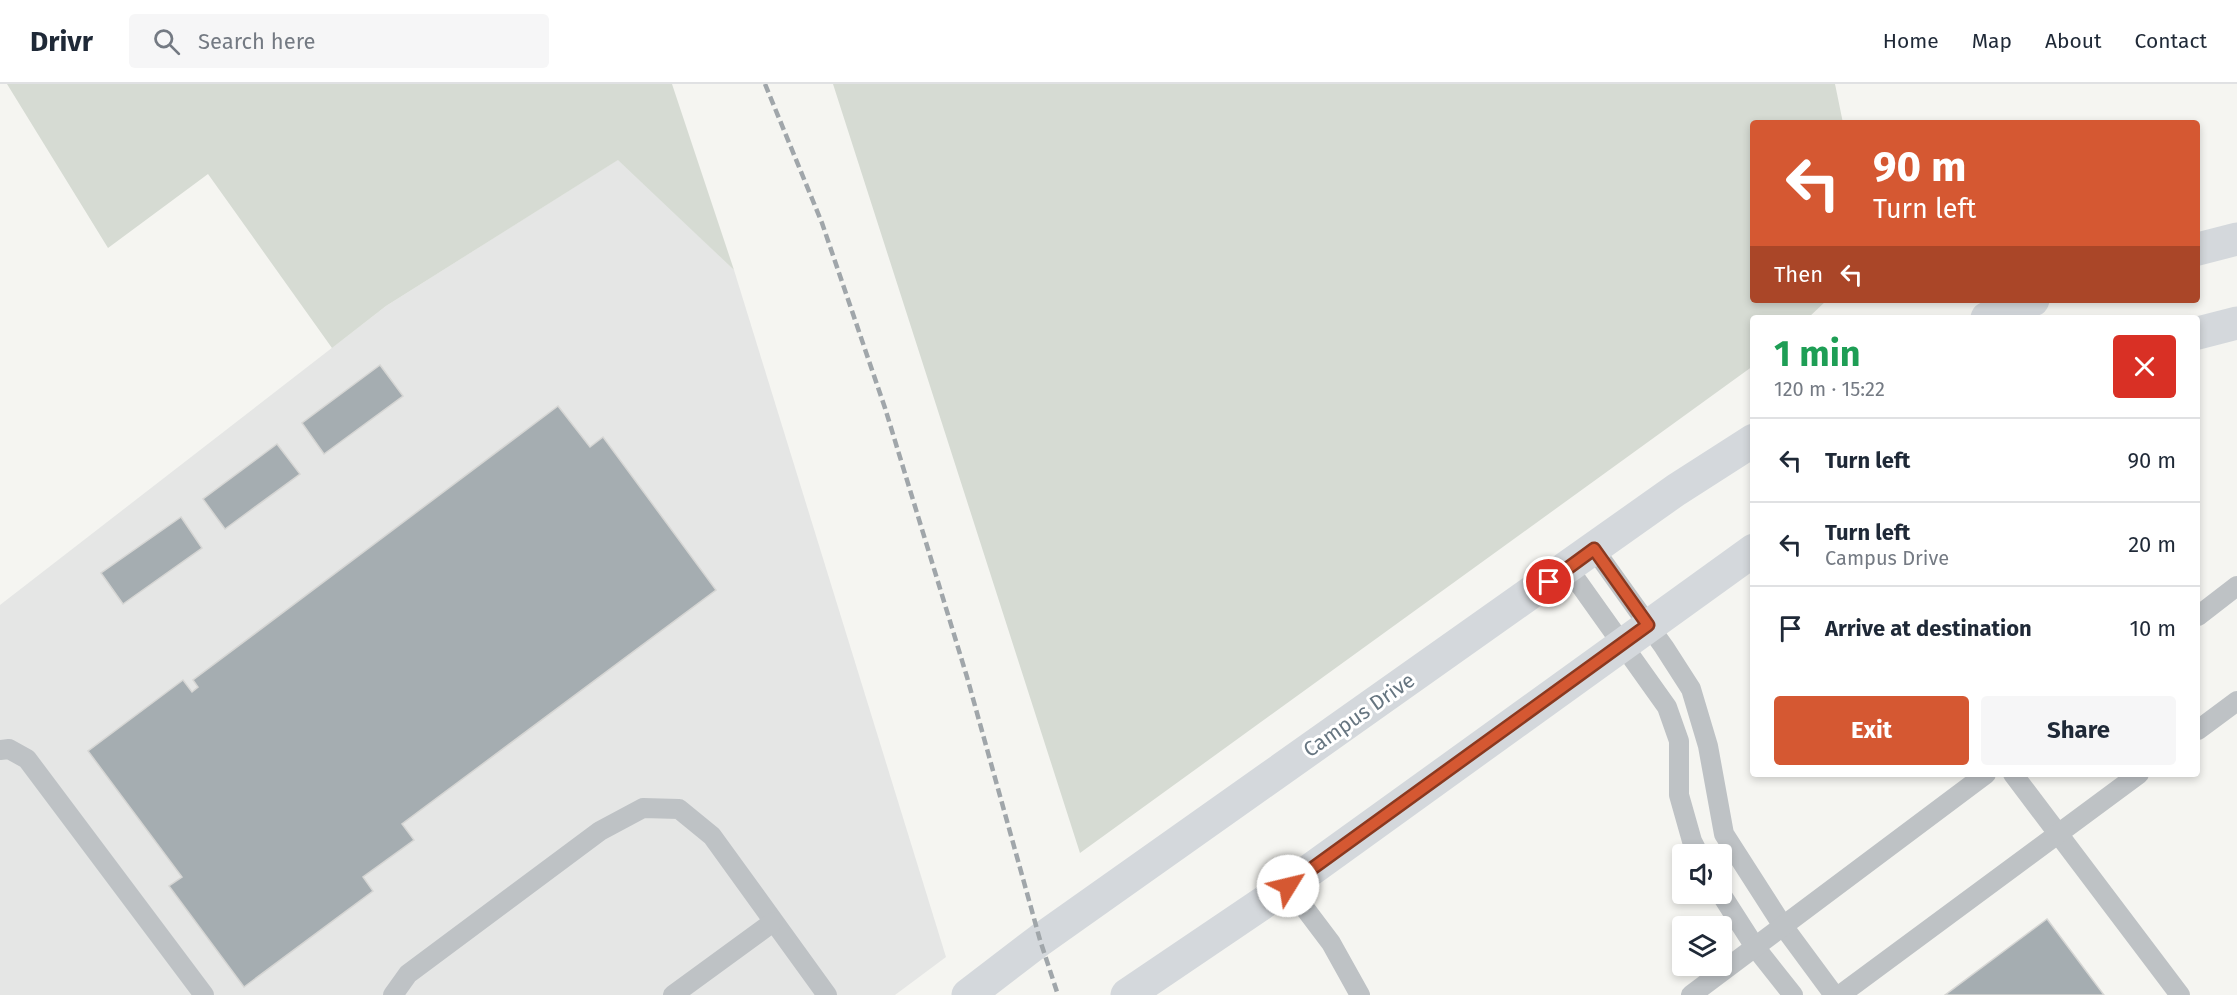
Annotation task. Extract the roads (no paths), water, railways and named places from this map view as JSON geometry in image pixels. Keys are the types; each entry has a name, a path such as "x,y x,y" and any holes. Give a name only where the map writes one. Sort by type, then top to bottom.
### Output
{"main road":[{"path":"2200,248 2237,239"},
{"path":"1995,315 2025,303"},
{"path":"2200,332 2237,323"},
{"name":"Campus Drive","path":"968,995 1040,940 1676,490 1750,443"},
{"path":"1127,995 1288,886 1750,553"}],"lane":[{"path":"1581,559 1635,634 1691,689 1708,746 1724,834 1783,926 1834,995"},
{"path":"1581,559 1635,634 1667,707 1678,741 1679,795 1694,844"},
{"path":"2200,614 2237,586"},
{"path":"2200,729 2237,701"},
{"path":"0,750 9,750 27,759 204,995"},
{"path":"1691,995 1982,777"},
{"path":"2015,777 2180,995"},
{"path":"1840,995 2135,777"},
{"path":"393,995 408,974 600,831 643,808 679,809 712,836 827,995"},
{"path":"1288,886 1331,943 1360,995"},
{"path":"1727,904 1755,947 1793,995"},
{"path":"673,995 773,921"}],"railway":[{"path":"765,84 822,223 885,408 967,677 1040,940 1058,995"}]}
